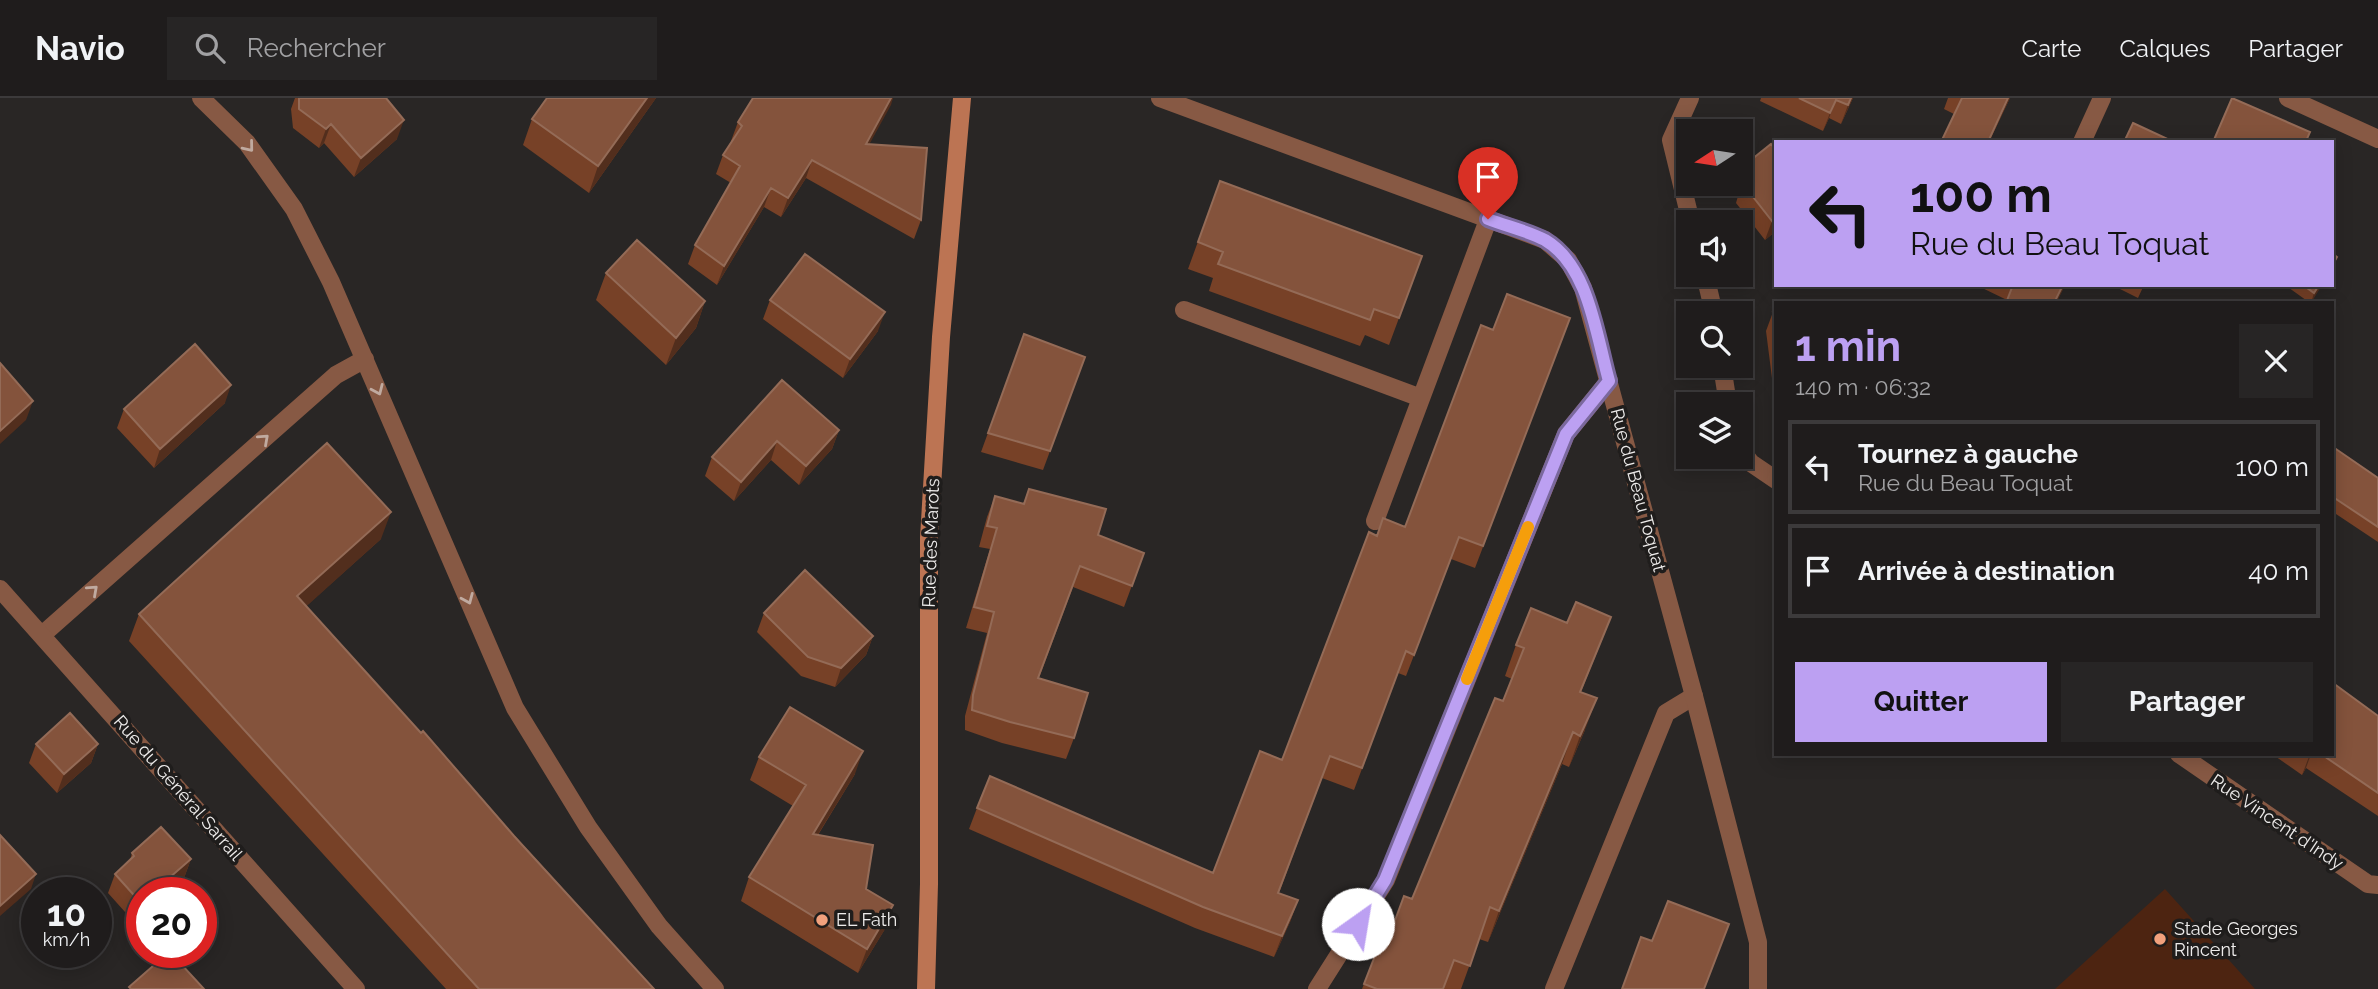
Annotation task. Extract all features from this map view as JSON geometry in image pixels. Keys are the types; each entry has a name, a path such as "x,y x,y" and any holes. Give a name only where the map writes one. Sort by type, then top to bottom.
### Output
{"main road":[{"name":"Rue des Marots","path":"926,989 929,884 929,538 941,337 962,98"}],"street":[{"path":"201,98 247,143 294,209 331,282 515,708 588,827 659,926 715,989"},
{"name":"Rue du Beau Toquat","path":"1160,98 1545,240 1568,260 1583,288 1694,696 1758,942 1758,989"},
{"path":"1688,210 1671,140 1690,98"},
{"path":"2083,140 2102,98"},
{"path":"2288,98 2378,139"},
{"path":"1375,521 1488,219"},
{"path":"1184,310 1421,398"},
{"path":"42,635 336,375 365,359"},
{"path":"1317,989 1385,880 1566,434 1609,381"},
{"path":"1753,464 1774,479"},
{"name":"Rue du Général Sarrail","path":"0,589 356,989"},
{"path":"1554,989 1666,713 1694,696"},
{"name":"Rue Vincent d'Indy","path":"2182,756 2368,884 2378,884"}],"shaded area":[{"name":"Stade Georges Rincent","path":"2165,889 2255,989 2055,989"}],"building":[{"path":"299,98 386,98 404,120 361,158 331,124 326,129 299,109"},
{"path":"547,98 647,98 598,166 532,119"},
{"path":"753,98 891,98 866,144 927,148 921,220 812,160 788,198 771,188 724,266 695,245 740,166 723,155 742,126 738,122"},
{"path":"1799,98 1851,98 1848,105 1836,100 1830,113"},
{"path":"1962,98 2008,98 1989,140 1942,140"},
{"path":"2232,98 2310,132 2306,140 2214,140"},
{"path":"2133,123 2170,140 2125,140"},
{"path":"1771,144 1774,148 1772,221 1752,196 1754,158"},
{"path":"1220,181 1422,256 1399,318 1374,309 1370,320 1218,264 1223,252 1198,242"},
{"path":"637,240 705,301 676,338 606,273"},
{"path":"805,254 885,312 850,359 770,300"},
{"path":"2012,287 2062,287 2055,301 2007,301"},
{"path":"2306,287 2318,287 2314,293"},
{"path":"1507,294 1570,318 1483,546 1459,537 1414,655 1406,651 1362,768 1330,756 1278,893 1298,900 1282,936 1203,907 977,808 990,776 1213,873 1260,751 1282,760 1369,532 1377,536 1383,518 1405,527 1481,325 1493,330"},
{"path":"1024,334 1085,357 1050,451 988,433"},
{"path":"195,344 231,385 160,449 124,409"},
{"path":"0,363 33,401 0,431"},
{"path":"782,380 839,430 806,466 777,441 741,482 712,457"},
{"path":"327,443 391,512 297,596 421,733 423,731 514,836 654,989 479,989 139,614"},
{"path":"2334,448 2378,478 2378,527 2334,498"},
{"path":"1029,489 1106,509 1098,535 1144,553 1132,586 1080,566 1038,678 1088,693 1074,738 972,710 973,695 994,612 974,607 997,528 987,526 995,496 1024,504"},
{"path":"805,570 873,636 841,668 808,657 764,613"},
{"path":"1576,602 1611,617 1580,692 1597,698 1580,736 1573,732 1499,911 1490,907 1470,966 1454,960 1443,989 1377,989 1364,984 1378,948 1384,950 1404,896 1412,899 1495,698 1503,701 1524,648 1516,645 1531,608 1567,623"},
{"path":"2334,684 2378,716 2378,793 2324,756 2334,756"},
{"path":"790,707 863,751 813,834 873,845 866,889 893,905 867,949 749,877 806,785 759,757"},
{"path":"70,713 98,744 64,774 36,744"},
{"path":"161,827 191,859 170,877 126,877 126,886 115,874 134,856 132,853"},
{"path":"0,835 36,874 33,877 21,877 21,887 0,906"},
{"path":"1668,901 1729,924 1704,989 1622,989 1641,937 1652,941"},
{"path":"151,968 185,968 204,989 131,989 129,987"}],"slow traffic":[{"path":"1467,679 1528,527"}],"place":[{"name":"EL Fath","path":"822,920"},
{"name":"Stade Georges Rincent","path":"2160,939"}],"route":[{"path":"1358,924 1385,880 1566,434 1609,381 1583,288 1568,260 1545,240 1488,219"}]}
